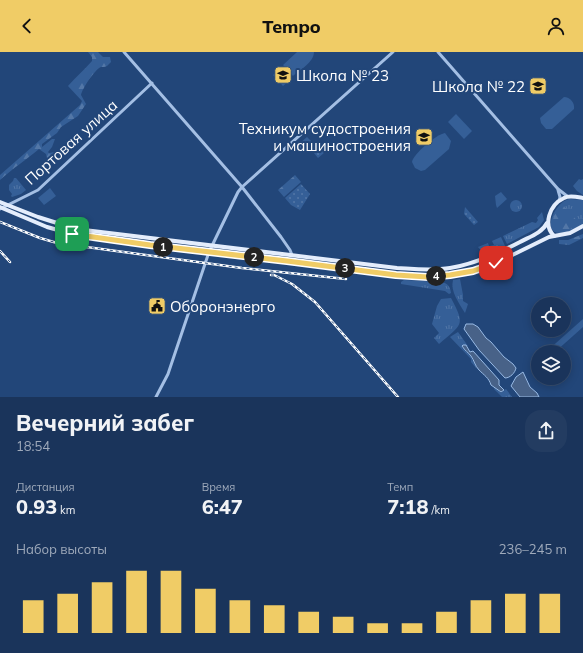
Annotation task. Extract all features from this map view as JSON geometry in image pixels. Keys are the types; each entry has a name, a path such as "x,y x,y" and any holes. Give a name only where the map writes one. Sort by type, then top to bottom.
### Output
{"main road":[{"path":"0,202 38,217 76,229 397,268 433,269 471,264 494,256 542,231 552,210 562,199 569,197 583,198"},
{"path":"1,208 48,227 76,235 396,275 428,277 473,271 496,263 554,236 570,233 583,226"},
{"path":"547,223 549,230 554,236"},
{"path":"292,256 293,261"}],"street":[{"path":"124,52 242,187 281,237 290,250 292,256"},
{"path":"156,397 168,374 209,252 231,205 242,187 393,52"},
{"path":"438,52 558,189 569,197"},
{"name":"Портовая улица","path":"1,208 38,190 152,84"},
{"path":"558,189 560,195 559,201"}],"green space":[{"path":"88,52 98,52 103,57 110,57 111,62 98,69 86,84 81,95 86,104 78,116 61,127 57,133 42,144 42,147 52,139 55,139 48,152 55,152 55,155 47,158 46,154 39,149 0,180 0,175 80,105 82,101 68,86 92,61 92,57"},
{"path":"297,52 314,52 312,59 293,76 283,65"},
{"path":"279,70 289,81 283,86 273,75"},
{"path":"564,97 572,101 574,109 552,129 546,129 541,123 540,118"},
{"path":"456,114 472,131 464,139 448,122"},
{"path":"445,133 451,141 449,149 425,170 421,171 415,168 412,162 416,154 431,141"},
{"path":"307,137 314,144 304,153 298,145"},
{"path":"328,141 332,146 318,158 314,153"},
{"path":"295,175 301,182 284,197 278,190"},
{"path":"14,178 16,178 26,190 21,194 12,197 9,190 9,185"},
{"path":"579,179 583,179 583,195 573,186"},
{"path":"301,184 310,194 300,210 291,205 285,198"},
{"path":"50,188 56,196 44,205 38,198"},
{"path":"501,192 507,199 497,208 495,196"},
{"path":"569,199 583,200 583,224 566,232 554,232 551,228 552,217 559,206 564,201"},
{"path":"514,200 518,200 522,206 518,212 514,212 510,208 510,204"},
{"path":"562,204 580,224 563,232 556,230 552,223 554,216"},
{"path":"465,207 478,222 474,225 464,214"},
{"path":"542,212 544,220 539,227 507,244 503,236 532,222 536,223 538,220 537,218"},
{"path":"583,234 583,238 569,245 559,244 559,240 568,240"},
{"path":"501,237 505,246 484,254 478,247 488,243 489,246 494,245 492,241"},
{"path":"460,279 463,301 468,304 465,313 456,297 452,284 453,280"},
{"path":"404,280 442,282 448,286 451,293 449,294 445,291 401,284"},
{"path":"451,298 459,314 459,324 453,332 439,344 434,338 439,333 432,324 437,306 441,299"},
{"path":"583,319 583,327 563,345 554,345 563,337 571,337 571,330"},
{"path":"458,332 468,346 463,345 462,348 470,355 477,369 471,362 471,359 450,337"},
{"path":"495,388 501,393 506,389 512,397 502,397 494,389"}],"shaded area":[{"path":"466,324 473,324 478,327 486,338 504,357 513,364 516,368 512,375 505,378 479,350 464,329"},
{"path":"463,345 466,345 470,352 473,351 499,380 499,385 504,390 501,392 491,385 488,378 478,368 471,356 463,348"},
{"path":"523,372 530,387 539,397 520,397 511,386 516,377"}],"railway":[{"path":"0,222 57,243 242,268 346,279"},
{"path":"0,251 10,262"},
{"path":"271,275 292,284 315,302 398,397"}],"place":[{"name":"Школа № 23","path":"283,75"},
{"name":"Школа № 22","path":"538,86"},
{"name":"Техникум судостроения и машиностроения","path":"424,137"},
{"name":"Оборонэнерго","path":"157,306"}],"route":[{"path":"72,234 92,238 396,275 428,277 450,275 473,271 496,263"}]}
